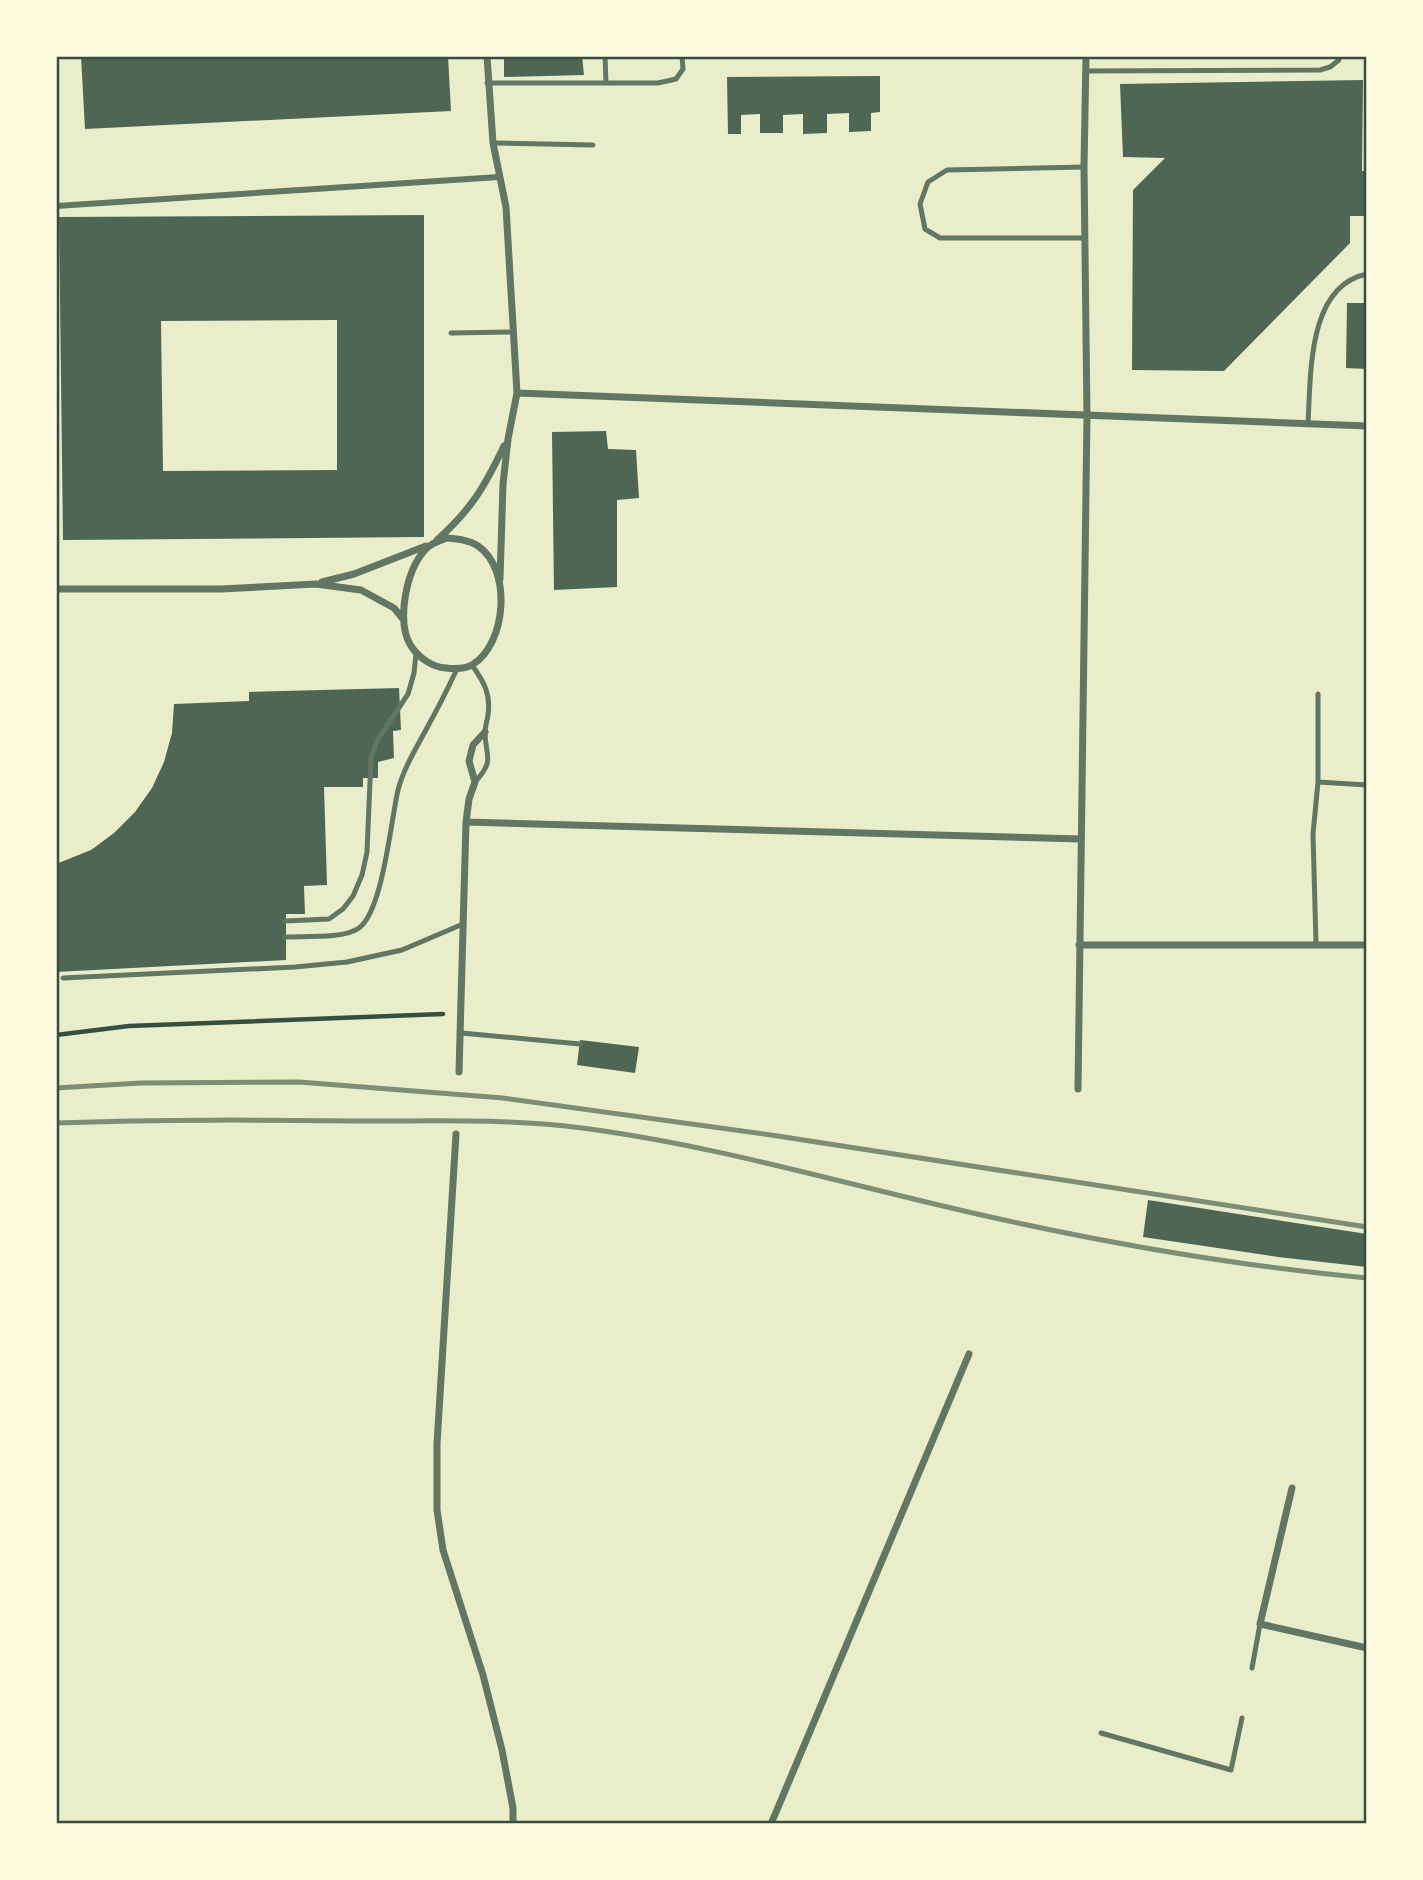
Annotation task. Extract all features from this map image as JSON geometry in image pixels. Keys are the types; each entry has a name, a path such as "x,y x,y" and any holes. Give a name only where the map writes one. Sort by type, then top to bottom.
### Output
{"street":[{"path":"487,56 493,143 506,207 517,393 503,484 501,601 496,631 486,649 472,665 457,669 441,668 416,654 404,630 403,619 409,585 424,551 468,510 487,481 508,439"},
{"path":"1078,1089 1087,416 1084,167 1086,56"},
{"path":"56,206 499,177"},
{"path":"517,393 1367,426"},
{"path":"316,584 354,574 447,538 476,545 485,552 500,579"},
{"path":"56,589 221,589 316,584 361,590 394,608 403,619"},
{"path":"459,1072 466,822 469,799 475,782 469,761 473,745 485,732"},
{"path":"466,822 1081,839"},
{"path":"1079,944 1367,945"},
{"path":"456,1134 438,1444 437,1510 443,1550 483,1675 502,1750 513,1808 513,1824"},
{"path":"771,1824 969,1354"},
{"path":"1292,1488 1260,1624 1367,1648"}],"lane":[{"path":"605,56 606,83"},
{"path":"487,83 658,83 676,79 683,69 682,56"},
{"path":"1086,71 1320,70 1330,67 1339,60 1339,56"},
{"path":"493,143 593,145"},
{"path":"1084,167 947,170 928,182 920,204 925,229 940,238 1085,237"},
{"path":"1308,423 1316,336 1324,309 1342,284 1355,276 1367,274"},
{"path":"450,332 514,332"},
{"path":"285,921 329,919 343,909 353,896 362,875 367,852 371,758 377,741 408,694 416,654"},
{"path":"472,665 487,688 489,699 485,732 488,764 475,782"},
{"path":"285,937 345,934 359,928 369,917 386,855 399,787 408,762 457,669"},
{"path":"1316,943 1313,834 1318,782 1318,694"},
{"path":"1318,782 1367,785"},
{"path":"63,978 348,962 402,950 463,924"},
{"path":"461,1032 580,1044"},
{"path":"1252,1668 1260,1624"},
{"path":"1101,1733 1231,1770 1242,1718"}],"path":[{"path":"56,1035 129,1026 462,1014"}],"building":[{"path":"81,56 448,56 451,111 85,129"},
{"path":"504,56 582,56 584,75 504,77"},
{"path":"880,76 880,112 871,113 871,131 849,132 849,113 827,114 827,133 803,134 803,114 783,115 783,133 760,133 760,114 741,115 741,134 728,134 727,77"},
{"path":"1363,80 1362,171 1367,171 1367,216 1350,216 1350,243 1224,371 1132,370 1133,190 1165,158 1123,157 1120,84"},
{"path":"424,215 424,537 63,540 59,217","holes":["337,320 337,470 163,471 161,321"]},
{"path":"1347,303 1367,303 1367,369 1346,368"},
{"path":"606,431 608,449 636,450 639,498 617,500 617,587 554,590 552,432"},
{"path":"399,688 401,730 393,731 394,758 378,762 378,778 363,778 363,787 324,787 327,885 304,886 305,914 286,914 286,960 56,972 56,864 91,850 114,833 135,812 152,788 164,762 172,733 174,704 249,701 249,692"},
{"path":"580,1040 639,1047 635,1073 577,1065"},
{"path":"1148,1200 1367,1234 1367,1267 1143,1237"}],"railway":[{"path":"56,1088 141,1083 299,1082 503,1098 771,1135 1367,1227"},
{"path":"56,1123 216,1120 453,1121 531,1123 582,1128 735,1156 1080,1236 1175,1253 1367,1278"}]}
